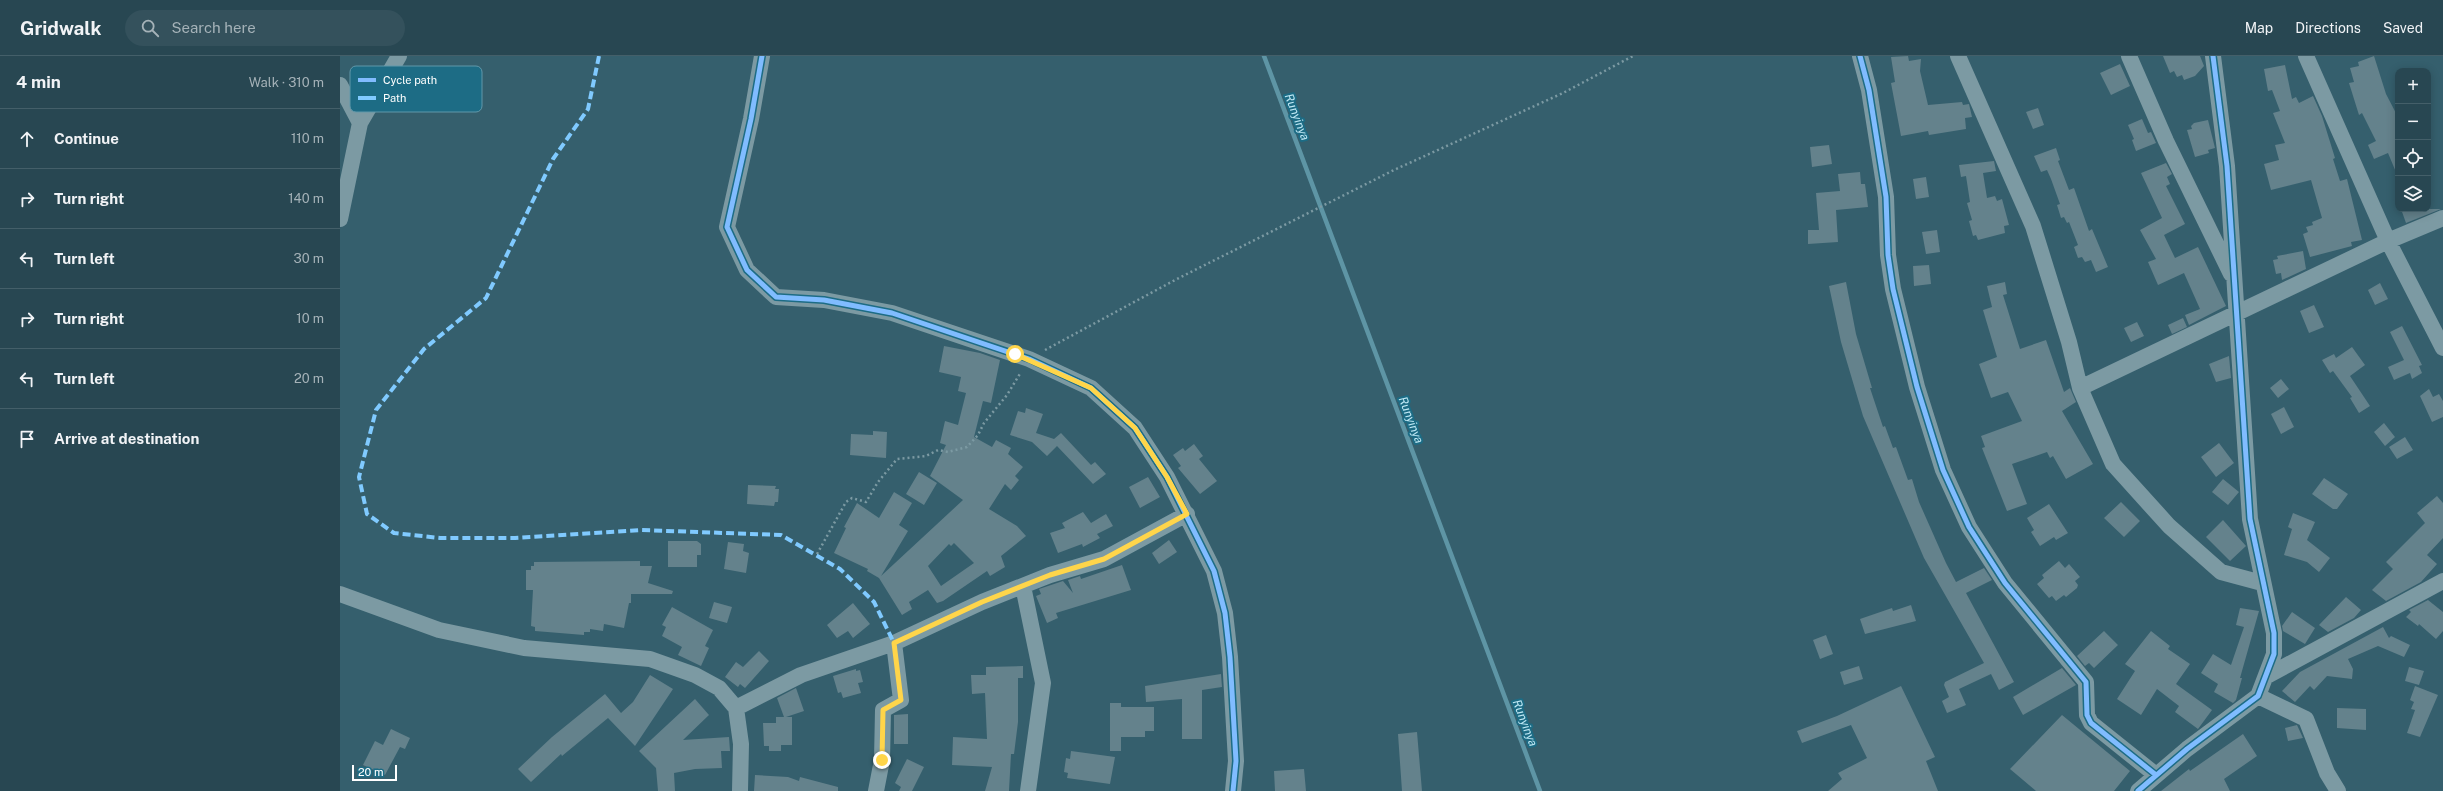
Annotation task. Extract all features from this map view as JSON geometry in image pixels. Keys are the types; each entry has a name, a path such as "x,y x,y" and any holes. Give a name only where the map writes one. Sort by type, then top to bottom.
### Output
{"street":[{"path":"393,66 399,56"},
{"path":"762,56 751,119 727,227 747,270 776,297 824,300 892,313 1029,359 1091,388 1135,428 1167,477 1187,514 1214,571 1225,612 1230,656 1236,761 1233,791"},
{"path":"1860,56 1869,90 1886,197 1888,255 1893,289 1917,386 1943,470 1969,527 2005,583 2086,682 2087,715 2091,723 2156,775"},
{"path":"1958,56 2033,226 2069,342 2080,388 2113,464 2169,526 2221,572 2262,583"},
{"path":"2129,56 2166,141 2234,281"},
{"path":"2138,791 2156,775 2258,696 2267,676 2274,654 2274,633 2262,583 2250,519 2238,314 2234,281 2227,166 2213,56"},
{"path":"2306,56 2388,240 2443,348"},
{"path":"340,85 350,104"},
{"path":"354,112 360,123"},
{"path":"340,220 360,123 366,112"},
{"path":"2080,388 2238,314 2388,240 2443,218"},
{"path":"736,708 801,675 894,643 982,602 1022,586 1104,559 1187,514"},
{"path":"2267,676 2443,580"},
{"path":"1022,586 1043,683 1028,791"},
{"path":"340,594 439,630 524,648 650,658 695,675 719,688 736,708 741,744 740,791"},
{"path":"876,791 882,760 883,710 901,700 894,643"},
{"path":"2258,696 2306,719 2327,773 2338,791"}],"path":[{"path":"817,554 846,502 852,498 866,502 878,482 897,459 926,456 938,450 948,452 967,447 978,435 984,423 1007,395 1029,359 1174,280 1394,170 1563,93 1633,56"}],"building":[{"path":"1908,56 1909,61 1921,59 1920,71 1928,105 1962,102 1963,105 1969,104 1972,117 1965,118 1966,129 1929,135 1928,131 1901,136 1891,83 1895,82 1891,57"},
{"path":"2163,56 2200,56 2204,66 2195,76 2184,80 2182,75 2177,77 2174,71 2170,73"},
{"path":"2374,56 2386,94 2395,111 2395,170 2388,153 2374,159 2368,145 2376,141 2362,113 2359,115 2349,83 2354,82 2350,68 2359,66 2358,62"},
{"path":"2120,64 2130,86 2111,95 2100,73"},
{"path":"2285,65 2292,99 2296,97 2299,103 2313,96 2322,116 2335,158 2333,159 2340,181 2347,179 2362,240 2351,242 2352,246 2310,257 2303,234 2308,232 2306,227 2313,225 2312,222 2322,218 2311,180 2271,190 2264,164 2279,160 2275,145 2285,143 2273,113 2280,111 2272,90 2268,91 2264,69"},
{"path":"2038,108 2044,125 2033,129 2026,112"},
{"path":"2142,119 2148,133 2151,132 2156,143 2136,151 2132,140 2134,139 2128,125"},
{"path":"2208,120 2215,148 2208,150 2209,153 2195,157 2187,130 2192,129 2191,126 2194,123"},
{"path":"1829,145 1832,164 1812,167 1810,147"},
{"path":"2056,148 2060,160 2058,161 2069,190 2074,188 2089,231 2092,229 2108,267 2096,272 2091,260 2085,262 2082,257 2078,258 2074,247 2078,245 2069,222 2067,223 2064,217 2061,218 2057,205 2060,204 2051,179 2047,170 2041,172 2034,156"},
{"path":"1994,161 1996,171 1983,173 1987,198 1995,196 1997,201 2002,199 2009,225 2004,226 2005,233 1978,240 1976,235 1973,236 1969,221 1972,220 1967,203 1970,202 1966,176 1961,177 1959,165"},
{"path":"2166,163 2172,174 2167,177 2170,184 2166,186 2185,224 2164,235 2175,258 2198,247 2226,306 2189,325 2185,315 2200,309 2184,273 2158,285 2148,262 2156,259 2140,230 2162,218 2141,173"},
{"path":"1860,172 1861,184 1865,184 1868,207 1836,210 1838,242 1808,244 1808,230 1819,230 1816,193 1840,191 1838,174"},
{"path":"1926,177 1929,197 1916,199 1913,179"},
{"path":"2431,209 2441,209 2406,223 2402,212 2431,212"},
{"path":"1937,230 1940,252 1926,254 1922,232"},
{"path":"2303,251 2306,269 2282,280 2281,273 2276,274 2273,260 2278,259 2277,256"},
{"path":"1929,265 1931,284 1914,286 1913,266"},
{"path":"1846,282 1856,334 1872,388 1870,388 1883,427 1885,426 1893,448 1896,447 1908,480 1912,479 1919,502 1946,563 1956,582 1984,568 1992,580 1966,593 2014,682 1999,690 1991,674 1959,689 1966,705 1947,713 1942,701 1949,697 1944,685 1945,682 1984,663 1924,558 1863,416 1841,342 1829,286"},
{"path":"2005,282 2007,294 2003,295 2020,349 2046,340 2064,392 2070,388 2076,402 2062,411 2093,464 2066,479 2053,456 2050,458 2047,452 2012,464 2027,504 2007,511 1982,448 1985,447 1981,436 2022,421 2008,392 1991,398 1979,364 1997,357 1983,310 1992,307 1987,286"},
{"path":"2380,283 2388,299 2375,305 2368,290"},
{"path":"2314,305 2324,327 2309,333 2300,311"},
{"path":"2183,318 2187,327 2172,334 2168,325"},
{"path":"2137,322 2144,336 2131,342 2124,328"},
{"path":"2402,326 2422,365 2419,366 2422,373 2412,379 2410,373 2394,380 2388,367 2404,360 2390,332"},
{"path":"944,346 980,353 1000,360 991,403 983,401 974,437 992,447 996,440 1011,448 1008,454 1023,467 1015,476 1019,480 1011,490 1005,484 989,509 1017,526 1026,536 1001,556 1005,567 990,576 987,571 943,601 937,603 928,590 909,602 912,609 902,615 879,578 867,571 868,569 834,553 846,528 844,527 857,503 879,518 894,492 912,503 899,525 908,531 881,576 963,500 930,476 946,445 940,443 945,421 958,425 966,393 958,391 961,377 939,372","holes":["954,543 974,563 941,586 928,566 949,544 951,546"]},
{"path":"2352,347 2365,365 2350,376 2370,406 2359,413 2350,398 2352,397 2333,371 2330,373 2322,360 2334,354 2336,358"},
{"path":"2229,356 2231,378 2216,382 2209,364"},
{"path":"2281,379 2289,389 2278,398 2270,388"},
{"path":"2429,389 2433,397 2439,394 2443,401 2443,417 2432,422 2420,396"},
{"path":"2284,407 2294,427 2281,434 2271,414"},
{"path":"1026,408 1043,414 1036,433 1054,439 1061,433 1091,465 1095,462 1106,474 1093,484 1057,446 1047,456 1032,442 1010,435 1018,411 1025,413"},
{"path":"2384,423 2395,437 2385,446 2374,432"},
{"path":"873,431 887,432 886,458 850,455 851,434 873,435"},
{"path":"2405,437 2413,450 2397,459 2389,447"},
{"path":"2219,443 2234,463 2216,477 2201,457"},
{"path":"1194,444 1203,456 1199,459 1217,481 1200,494 1178,468 1181,466 1173,455 1183,448 1185,451"},
{"path":"919,472 937,483 924,505 906,494"},
{"path":"1148,477 1160,497 1140,508 1129,487"},
{"path":"2324,478 2348,494 2337,509 2333,509 2312,494"},
{"path":"2223,479 2239,492 2228,505 2212,492"},
{"path":"748,485 776,486 775,489 779,489 778,502 775,502 774,506 747,504"},
{"path":"2437,496 2443,503 2443,538 2427,555 2437,564 2421,582 2386,601 2372,590 2393,569 2386,562 2425,523 2417,513"},
{"path":"2121,502 2140,521 2124,537 2104,518"},
{"path":"2049,504 2068,533 2056,540 2054,537 2040,546 2031,532 2034,530 2027,518"},
{"path":"1083,512 1091,523 1106,514 1113,526 1097,534 1100,538 1083,547 1082,544 1058,553 1050,533 1065,528 1062,523"},
{"path":"2293,513 2315,522 2307,540 2330,558 2319,572 2307,562 2284,555 2292,529 2288,527"},
{"path":"2223,520 2246,546 2230,561 2206,537"},
{"path":"1169,540 1177,552 1159,564 1152,553"},
{"path":"668,541 697,541 701,544 701,555 697,555 697,567 668,567"},
{"path":"728,542 744,544 743,551 749,553 746,573 724,569"},
{"path":"640,561 640,566 652,566 648,583 673,591 672,594 631,594 631,603 629,603 624,628 604,624 603,631 590,629 590,632 584,632 584,635 535,631 535,627 531,626 533,590 526,590 526,570 531,570 531,566 534,566 534,562"},
{"path":"2059,561 2065,568 2069,564 2080,577 2075,581 2078,585 2077,588 2066,597 2064,595 2056,601 2052,596 2049,598 2037,584 2044,578 2042,575"},
{"path":"1122,565 1131,590 1056,613 1058,618 1047,623 1036,596 1041,594 1039,589 1063,581 1073,593 1068,580 1080,576 1081,579"},
{"path":"2346,597 2361,610 2354,618 2328,632 2319,625"},
{"path":"2428,600 2443,612 2443,631 2436,639 2419,624 2418,626 2406,617 2411,612 2409,610"},
{"path":"714,602 732,607 727,623 709,618"},
{"path":"853,603 870,624 853,638 848,631 837,638 827,625"},
{"path":"1911,605 1916,621 1865,634 1860,619 1892,608 1893,611"},
{"path":"672,607 713,630 705,646 709,648 701,666 678,655 682,647 662,636 666,627 662,625"},
{"path":"2240,608 2259,611 2240,678 2242,678 2236,700 2233,703 2214,692 2218,684 2201,673 2213,654 2231,665 2244,627 2236,625"},
{"path":"2292,612 2315,628 2305,644 2283,631 2282,626"},
{"path":"2383,627 2389,638 2391,636 2410,645 2404,657 2378,646 2348,659 2353,669 2352,679 2327,676 2314,690 2310,686 2295,702 2282,691 2300,672"},
{"path":"2104,631 2118,645 2094,668 2089,663 2085,666 2077,656"},
{"path":"2151,631 2170,646 2168,649 2190,664 2176,684 2212,710 2198,729 2175,712 2179,706 2157,689 2141,715 2117,699 2135,671 2125,664"},
{"path":"1826,635 1833,654 1820,659 1813,640"},
{"path":"759,651 769,661 745,688 740,684 738,687 725,677 736,662 743,667"},
{"path":"1023,666 1023,678 1018,678 1018,722 1014,754 1011,754 1009,791 985,791 992,767 952,765 953,737 987,739 985,693 972,694 971,675 986,675 986,667"},
{"path":"1859,666 1863,679 1844,685 1840,672"},
{"path":"2409,667 2424,671 2419,685 2405,681"},
{"path":"2062,668 2076,685 2023,715 2013,697"},
{"path":"856,669 856,671 860,670 863,682 858,683 861,693 843,698 841,692 838,693 833,676"},
{"path":"1221,674 1222,687 1202,690 1202,739 1182,739 1182,699 1146,702 1145,686"},
{"path":"650,675 673,689 635,746 608,718 562,756 561,754 531,782 518,769 552,737 605,694 621,713 633,702"},
{"path":"1901,686 1935,757 1926,761 1938,791 1828,791 1842,779 1838,773 1867,758 1851,725 1802,743 1797,731 1837,716"},
{"path":"2415,686 2438,695 2420,737 2407,733 2415,710 2411,709 2414,702 2410,700"},
{"path":"796,688 804,711 786,717 792,717 792,745 781,745 781,751 769,751 769,746 764,746 763,723 776,723 776,717 784,717 777,698"},
{"path":"695,699 709,715 683,740 729,737 730,751 721,751 722,768 695,769 674,773 675,791 658,791 656,768 639,751"},
{"path":"1110,703 1121,703 1121,707 1154,707 1154,731 1145,731 1145,737 1121,737 1121,751 1110,751"},
{"path":"2337,708 2366,709 2366,730 2337,728"},
{"path":"908,714 908,744 894,744 894,715"},
{"path":"2062,715 2130,771 2114,791 2036,791 2010,769"},
{"path":"2297,725 2303,738 2288,741 2285,728"},
{"path":"391,729 410,738 405,749 400,747 385,775 363,765 375,741 383,745"},
{"path":"1417,732 1422,791 1402,791 1398,734"},
{"path":"2243,734 2257,756 2224,779 2230,791 2161,791 2189,769 2190,771"},
{"path":"1071,751 1115,757 1110,784 1067,778 1068,773 1064,772 1066,758 1070,759"},
{"path":"907,759 924,767 912,791 899,791 901,787 895,783"},
{"path":"1304,769 1306,791 1275,791 1274,771"},
{"path":"755,775 788,777 799,781 800,777 838,787 838,791 754,791"}],"waterway":[{"name":"Runyinya","path":"1264,56 1540,791"}],"marked path":[{"path":"599,56 588,109 553,159 486,298 424,349 376,410 359,477 367,514 394,533 440,538 515,538 641,530 781,535 840,569 874,602 894,643"}],"cycle path":[{"path":"762,56 751,119 727,227 747,270 776,297 824,300 892,313 1029,359 1091,388 1135,428 1167,477 1214,571 1225,613 1230,657 1236,761 1233,791"},
{"path":"1860,56 1869,90 1886,197 1888,255 1893,289 1917,387 1943,470 1969,527 2005,583 2086,682 2087,715 2091,723 2156,775"},
{"path":"2138,791 2187,749 2258,696 2274,654 2274,633 2250,519 2227,166 2213,56"}],"route":[{"path":"882,760 883,710 886,706 899,703 901,701 894,643 982,602 1050,575 1104,559 1187,514 1167,477 1135,428 1091,388 1015,354"}]}
